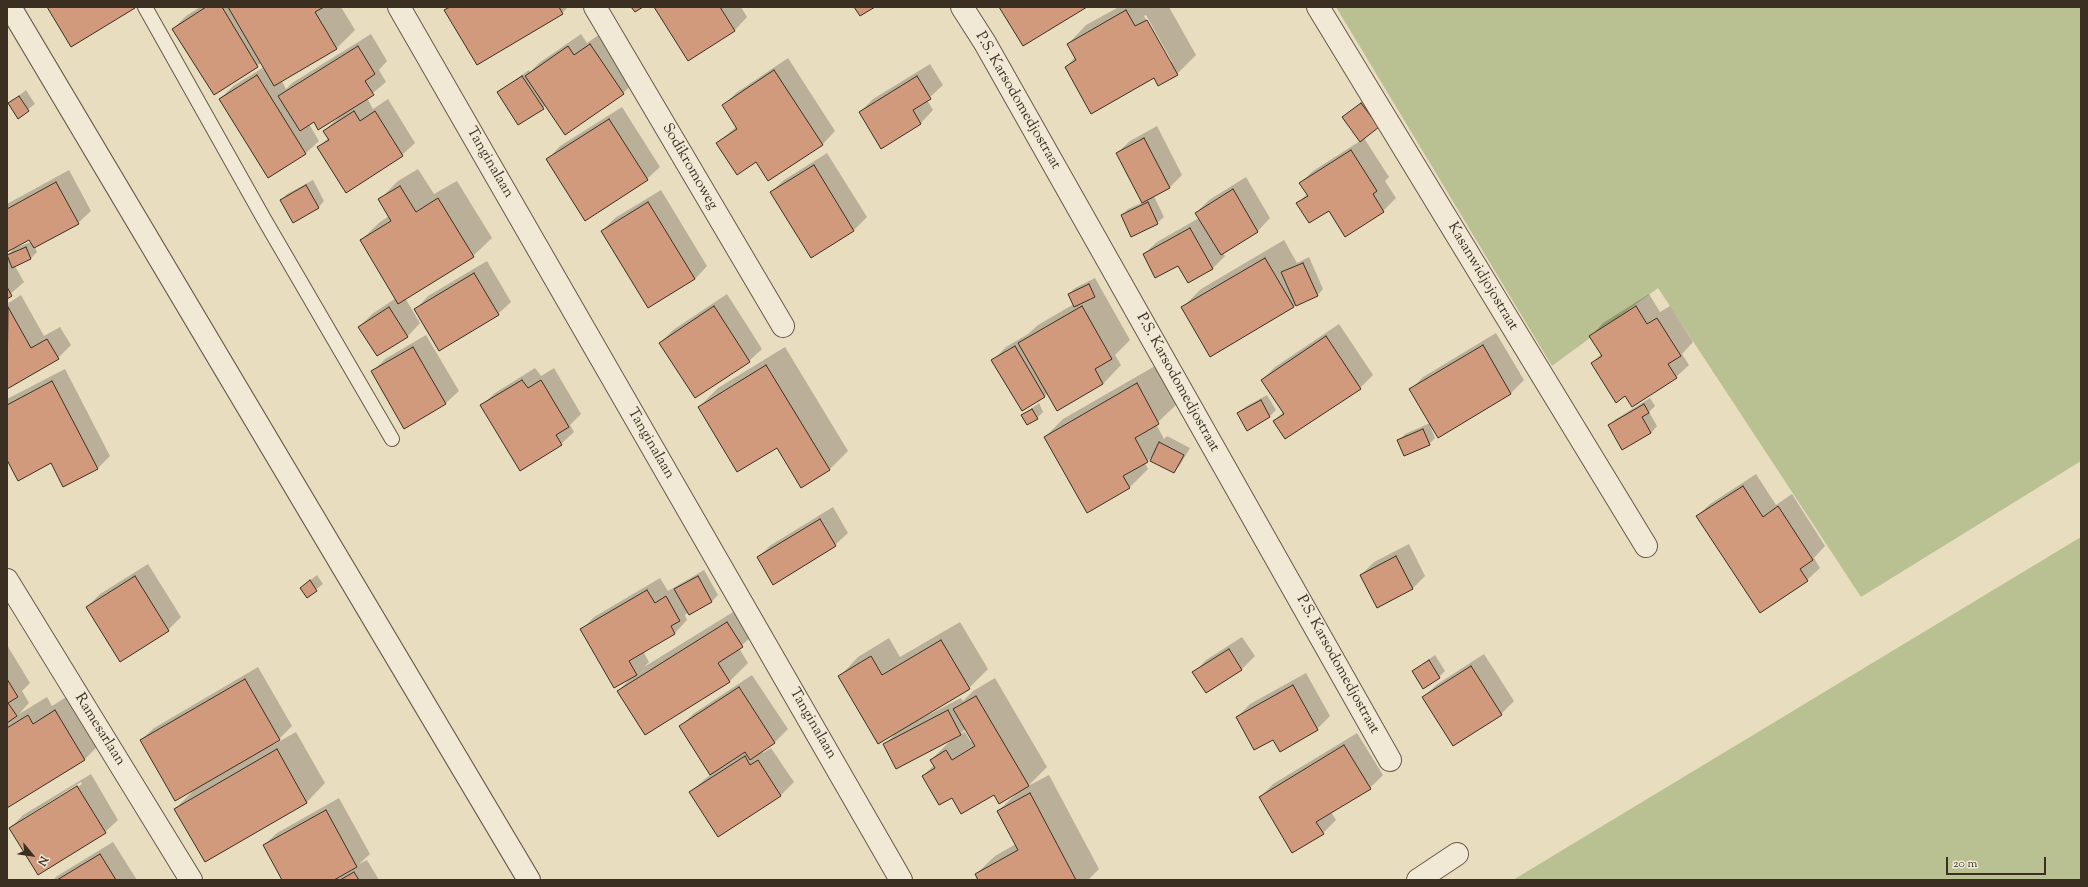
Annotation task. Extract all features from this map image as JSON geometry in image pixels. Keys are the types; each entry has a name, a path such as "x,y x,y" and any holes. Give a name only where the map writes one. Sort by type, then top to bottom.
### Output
{"street":[{"path":"10,7 529,880"},
{"name":"Tanginalaan","path":"399,7 901,880"},
{"name":"Sodikromoweg","path":"595,7 783,326"},
{"name":"P.S. Karsodomedjostraat","path":"962,7 985,43 1390,760"},
{"name":"Kasanwidjojostraat","path":"1318,7 1646,546"},
{"name":"Ramesarlaan","path":"7,580 192,880"},
{"path":"1418,880 1457,854"}],"lane":[{"path":"145,7 264,219 392,439"}],"green space":[{"path":"1336,7 2081,7 2081,461 1861,597 1658,288 1552,366"},
{"path":"2081,537 2081,880 1513,880"}],"building":[{"path":"47,7 134,7 135,8 71,47"},
{"path":"206,7 222,7 258,67 214,95 172,29"},
{"path":"228,7 324,7 315,12 337,49 274,86"},
{"path":"450,7 559,7 563,14 477,65 444,10"},
{"path":"631,7 643,7 635,12"},
{"path":"654,7 720,7 735,31 688,61"},
{"path":"854,7 875,7 860,16"},
{"path":"999,7 1087,7 1023,46"},
{"path":"1126,10 1135,26 1147,20 1178,75 1158,86 1154,78 1091,114 1065,67 1076,60 1067,44"},
{"path":"590,44 624,94 565,135 525,76 568,46 574,55"},
{"path":"358,46 375,74 365,81 374,95 318,130 314,122 300,131 278,96"},
{"path":"774,70 823,145 768,181 756,162 737,175 716,143 737,129 722,105"},
{"path":"257,75 306,154 268,178 219,99"},
{"path":"522,76 544,109 518,125 497,92"},
{"path":"917,76 931,99 913,110 921,124 881,149 859,112"},
{"path":"19,96 29,111 18,119 8,103"},
{"path":"1361,103 1379,127 1360,142 1342,117"},
{"path":"354,111 360,121 375,111 403,156 346,193 317,147 329,140 323,131"},
{"path":"609,119 648,180 585,221 546,159"},
{"path":"1144,138 1170,188 1142,203 1116,153"},
{"path":"1351,150 1377,191 1373,194 1384,212 1345,237 1329,211 1309,223 1296,203 1308,196 1299,183"},
{"path":"814,165 854,231 811,258 770,192"},
{"path":"56,182 79,224 34,248 29,240 7,252 7,209"},
{"path":"306,185 319,208 293,223 280,200"},
{"path":"400,186 416,212 438,198 474,257 398,304 360,240 391,221 378,199"},
{"path":"1233,189 1258,232 1221,255 1195,213"},
{"path":"648,202 695,279 648,308 601,231"},
{"path":"1148,202 1158,224 1131,237 1121,215"},
{"path":"1190,228 1213,269 1188,283 1178,266 1155,278 1143,254"},
{"path":"26,247 31,259 12,268 7,255"},
{"path":"1265,258 1294,307 1210,357 1181,307"},
{"path":"1303,263 1318,296 1296,306 1281,272"},
{"path":"474,273 499,315 439,351 414,309"},
{"path":"1089,284 1095,297 1074,307 1068,294"},
{"path":"7,287 12,296 7,299"},
{"path":"714,306 750,362 695,398 659,343"},
{"path":"1082,306 1112,359 1095,369 1103,384 1057,411 1018,343"},
{"path":"1636,306 1647,324 1657,318 1681,356 1668,364 1677,378 1632,407 1625,396 1616,403 1591,363 1602,356 1589,336"},
{"path":"8,307 31,348 47,339 59,359 7,389"},
{"path":"389,307 408,337 377,356 358,327"},
{"path":"1326,336 1361,389 1285,439 1273,421 1284,414 1261,380"},
{"path":"1483,345 1511,394 1438,438 1409,389"},
{"path":"1015,346 1045,397 1022,411 991,360"},
{"path":"413,347 446,404 404,429 371,371"},
{"path":"766,365 830,470 801,488 777,448 737,472 698,407"},
{"path":"522,380 528,388 541,380 569,427 556,435 562,445 520,471 480,405"},
{"path":"52,381 98,469 63,487 51,463 18,481 7,460 7,405"},
{"path":"1137,383 1159,424 1135,438 1148,462 1123,476 1130,488 1087,513 1044,437"},
{"path":"1261,400 1270,417 1247,431 1237,413"},
{"path":"1644,404 1649,413 1642,417 1651,433 1622,450 1608,425"},
{"path":"1032,409 1038,419 1027,425 1021,415"},
{"path":"1423,429 1430,445 1404,456 1397,440"},
{"path":"1159,442 1184,455 1174,473 1150,461"},
{"path":"1743,486 1763,517 1778,506 1813,560 1800,569 1808,581 1760,613 1696,516"},
{"path":"820,519 836,546 773,585 757,557"},
{"path":"1396,556 1413,589 1377,608 1360,575"},
{"path":"135,576 169,631 120,662 86,607"},
{"path":"698,576 712,602 689,615 674,589"},
{"path":"310,580 317,591 307,598 300,588"},
{"path":"647,590 655,603 666,596 680,621 671,626 675,634 629,661 637,675 614,688 580,629"},
{"path":"727,622 743,647 718,663 730,682 645,735 617,691"},
{"path":"941,640 970,689 878,744 838,676 871,656 882,675"},
{"path":"1229,649 1242,670 1206,693 1192,672"},
{"path":"1429,660 1440,678 1423,689 1412,671"},
{"path":"1471,666 1502,715 1453,746 1422,697"},
{"path":"7,679 18,697 8,703 17,716 7,723"},
{"path":"245,679 280,740 175,801 140,740"},
{"path":"1293,685 1318,730 1280,752 1273,740 1254,750 1236,717"},
{"path":"739,687 775,743 750,760 745,752 710,775 679,726"},
{"path":"976,696 1029,786 999,804 994,795 961,814 952,798 939,805 922,776 935,768 930,760 946,750 952,760 975,746 953,709"},
{"path":"55,710 85,760 7,808 7,728 28,715 33,724"},
{"path":"948,710 961,735 896,769 883,744"},
{"path":"1344,745 1371,789 1316,822 1324,834 1292,853 1259,797"},
{"path":"277,749 307,803 205,862 174,809"},
{"path":"745,756 750,765 758,760 781,796 718,837 689,792"},
{"path":"77,786 106,833 38,875 9,828"},
{"path":"1030,793 1076,880 978,880 975,874 1018,850 997,811"},
{"path":"326,810 357,867 334,880 282,880 263,845"},
{"path":"100,854 116,880 57,880"},
{"path":"354,872 359,880 340,880"}]}
